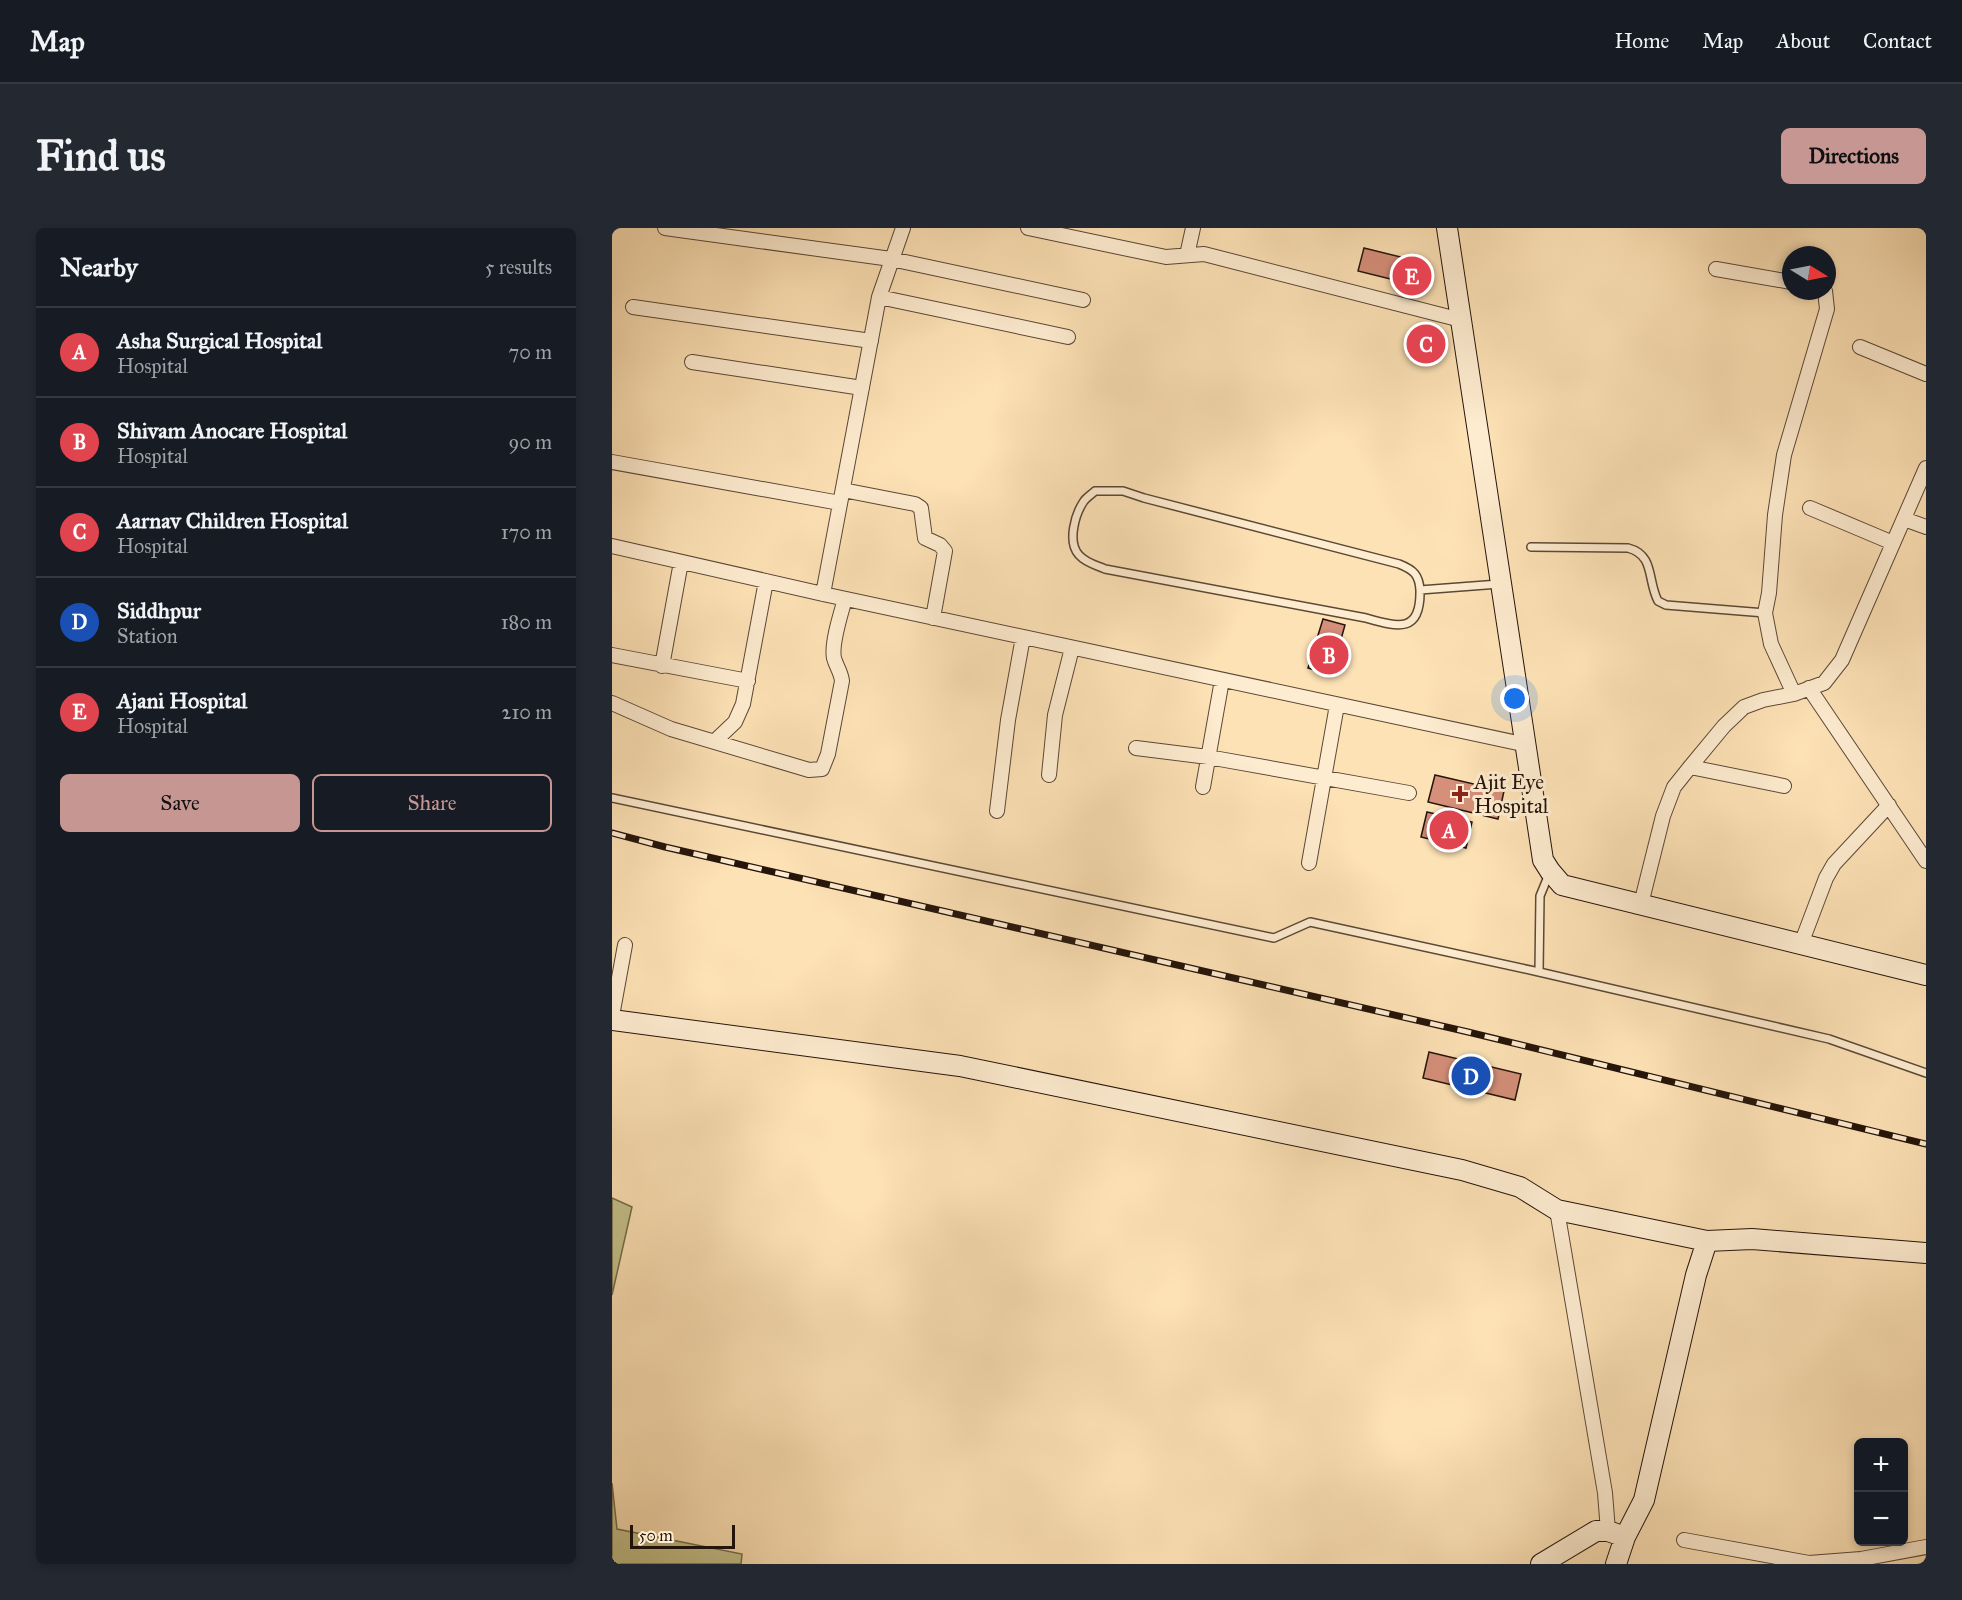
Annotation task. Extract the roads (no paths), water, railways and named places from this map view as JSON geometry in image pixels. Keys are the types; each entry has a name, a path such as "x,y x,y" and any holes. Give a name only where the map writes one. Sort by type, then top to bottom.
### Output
{"street":[{"path":"665,228 891,259 1083,300"},
{"path":"823,594 879,297 903,228"},
{"path":"1028,228 1055,231 1098,243 1166,257 1204,254 1461,320"},
{"path":"1098,243 1101,228"},
{"path":"1187,255 1193,228"},
{"path":"1447,228 1544,860 1550,871 1562,885 1926,975"},
{"path":"1716,269 1782,280"},
{"path":"879,297 1068,337"},
{"path":"1794,694 1771,644 1766,613 1775,515 1784,455 1827,309 1826,300"},
{"path":"633,307 871,341"},
{"path":"1860,347 1926,374"},
{"path":"692,362 862,388"},
{"path":"612,462 841,496 915,504 921,508 924,538 940,545 945,551 933,618"},
{"path":"1641,904 1663,816 1674,787 1724,726 1744,707 1763,700 1794,694 1824,683 1842,660 1926,468"},
{"path":"1810,508 1893,543"},
{"path":"1904,519 1926,527"},
{"path":"612,546 845,599 1527,745"},
{"path":"662,666 681,562"},
{"path":"715,741 735,722 743,704 766,581"},
{"path":"612,702 671,729 809,770 822,769 828,754 842,681 841,669 834,657 834,646 845,599"},
{"path":"997,811 1008,720 1023,637"},
{"path":"1049,775 1055,716 1072,648"},
{"path":"612,655 748,681"},
{"path":"1203,787 1222,680"},
{"path":"1809,688 1926,861"},
{"path":"1309,863 1337,705"},
{"path":"1136,748 1208,757 1409,793"},
{"path":"1690,767 1784,786"},
{"path":"1801,944 1826,878 1834,864 1889,805"},
{"path":"625,945 612,1018 960,1066 1462,1170 1520,1187 1557,1210 1707,1241 1752,1239 1926,1253"},
{"path":"1557,1210 1605,1493 1616,1534 1616,1564"},
{"path":"1616,1534 1644,1500 1696,1275 1707,1241"},
{"path":"1541,1564 1596,1531 1616,1534"},
{"path":"1684,1540 1809,1563 1861,1559 1926,1547"}],"lane":[{"path":"1095,491 1123,491 1399,564 1411,569 1419,578 1420,590 1420,606 1414,618 1404,625 1394,626 1366,618 1105,569 1084,560 1077,553 1073,543 1074,525 1084,500 1095,491"},
{"path":"1531,547 1628,548 1638,551 1646,558 1658,601 1666,605 1766,613"},
{"path":"1420,590 1502,584"},
{"path":"612,798 1274,939 1310,922 1829,1039 1926,1073"},
{"path":"1539,972 1540,896 1550,871"}],"railway":[{"path":"612,833 1468,1032 1926,1144"}],"place":[{"name":"Ajani Hospital","path":"1412,276"},
{"name":"Aarnav Children Hospital","path":"1426,344"},
{"name":"Shivam Anocare Hospital","path":"1329,655"},
{"name":"Ajit Eye Hospital","path":"1460,794"},
{"name":"Asha Surgical Hospital","path":"1449,830"},
{"name":"Siddhpur","path":"1471,1076"}]}
